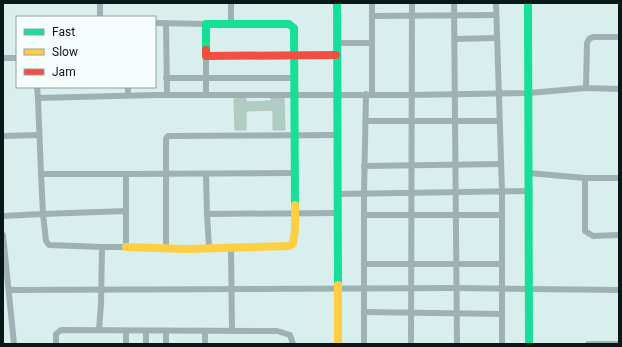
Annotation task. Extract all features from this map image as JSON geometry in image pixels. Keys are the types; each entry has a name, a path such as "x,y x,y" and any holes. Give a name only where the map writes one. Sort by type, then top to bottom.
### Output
{"street":[{"path":"100,3 100,16"},
{"path":"231,3 231,23"},
{"path":"337,3 336,95 338,344"},
{"path":"364,344 364,166 372,43 372,3"},
{"path":"411,344 412,3"},
{"path":"454,3 457,344"},
{"path":"496,3 502,191 502,344"},
{"path":"528,3 530,191 529,344"},
{"path":"372,16 496,15"},
{"path":"37,88 43,214 46,241 49,245 231,248 289,246 293,244 294,28 292,25 156,23"},
{"path":"166,23 166,95"},
{"path":"206,24 206,95"},
{"path":"586,88 587,43 589,39 619,37"},
{"path":"454,39 496,38"},
{"path":"337,43 372,43"},
{"path":"206,56 336,55"},
{"path":"3,58 16,58"},
{"path":"166,78 294,78"},
{"path":"128,88 128,95"},
{"path":"38,98 128,95 412,95 529,93 586,88 619,89"},
{"path":"366,121 499,121"},
{"path":"166,248 166,139 172,135 337,134"},
{"path":"3,136 39,135"},
{"path":"364,166 501,164"},
{"path":"41,174 294,173"},
{"path":"529,173 585,178 619,178"},
{"path":"126,174 126,247"},
{"path":"206,174 209,247"},
{"path":"585,178 585,231 593,236 619,235"},
{"path":"337,194 530,191"},
{"path":"3,216 126,212"},
{"path":"207,214 337,213"},
{"path":"364,215 502,215"},
{"path":"3,235 14,344"},
{"path":"99,330 102,289 102,247"},
{"path":"231,248 232,331"},
{"path":"365,264 502,264"},
{"path":"9,290 530,288 619,290"},
{"path":"364,312 502,314"},
{"path":"56,344 56,334 61,330 99,330 284,332 290,335 292,344"},
{"path":"126,331 126,344"},
{"path":"146,331 146,344"},
{"path":"166,331 166,344"},
{"path":"205,331 205,344"},
{"path":"588,344 619,344"}],"building":[{"path":"246,98 246,102 271,101 271,98 284,98 285,130 273,130 273,110 246,111 246,130 235,130 234,99"}],"traffic: fast":[{"path":"337,3 338,285"},
{"path":"528,3 529,344"},
{"path":"206,50 206,24 289,24 294,28 295,205"}],"traffic: slow":[{"path":"126,247 186,249 289,246 293,244 295,230 295,205"},
{"path":"338,285 338,344"}],"traffic: jam":[{"path":"206,50 206,56 336,55"}]}
